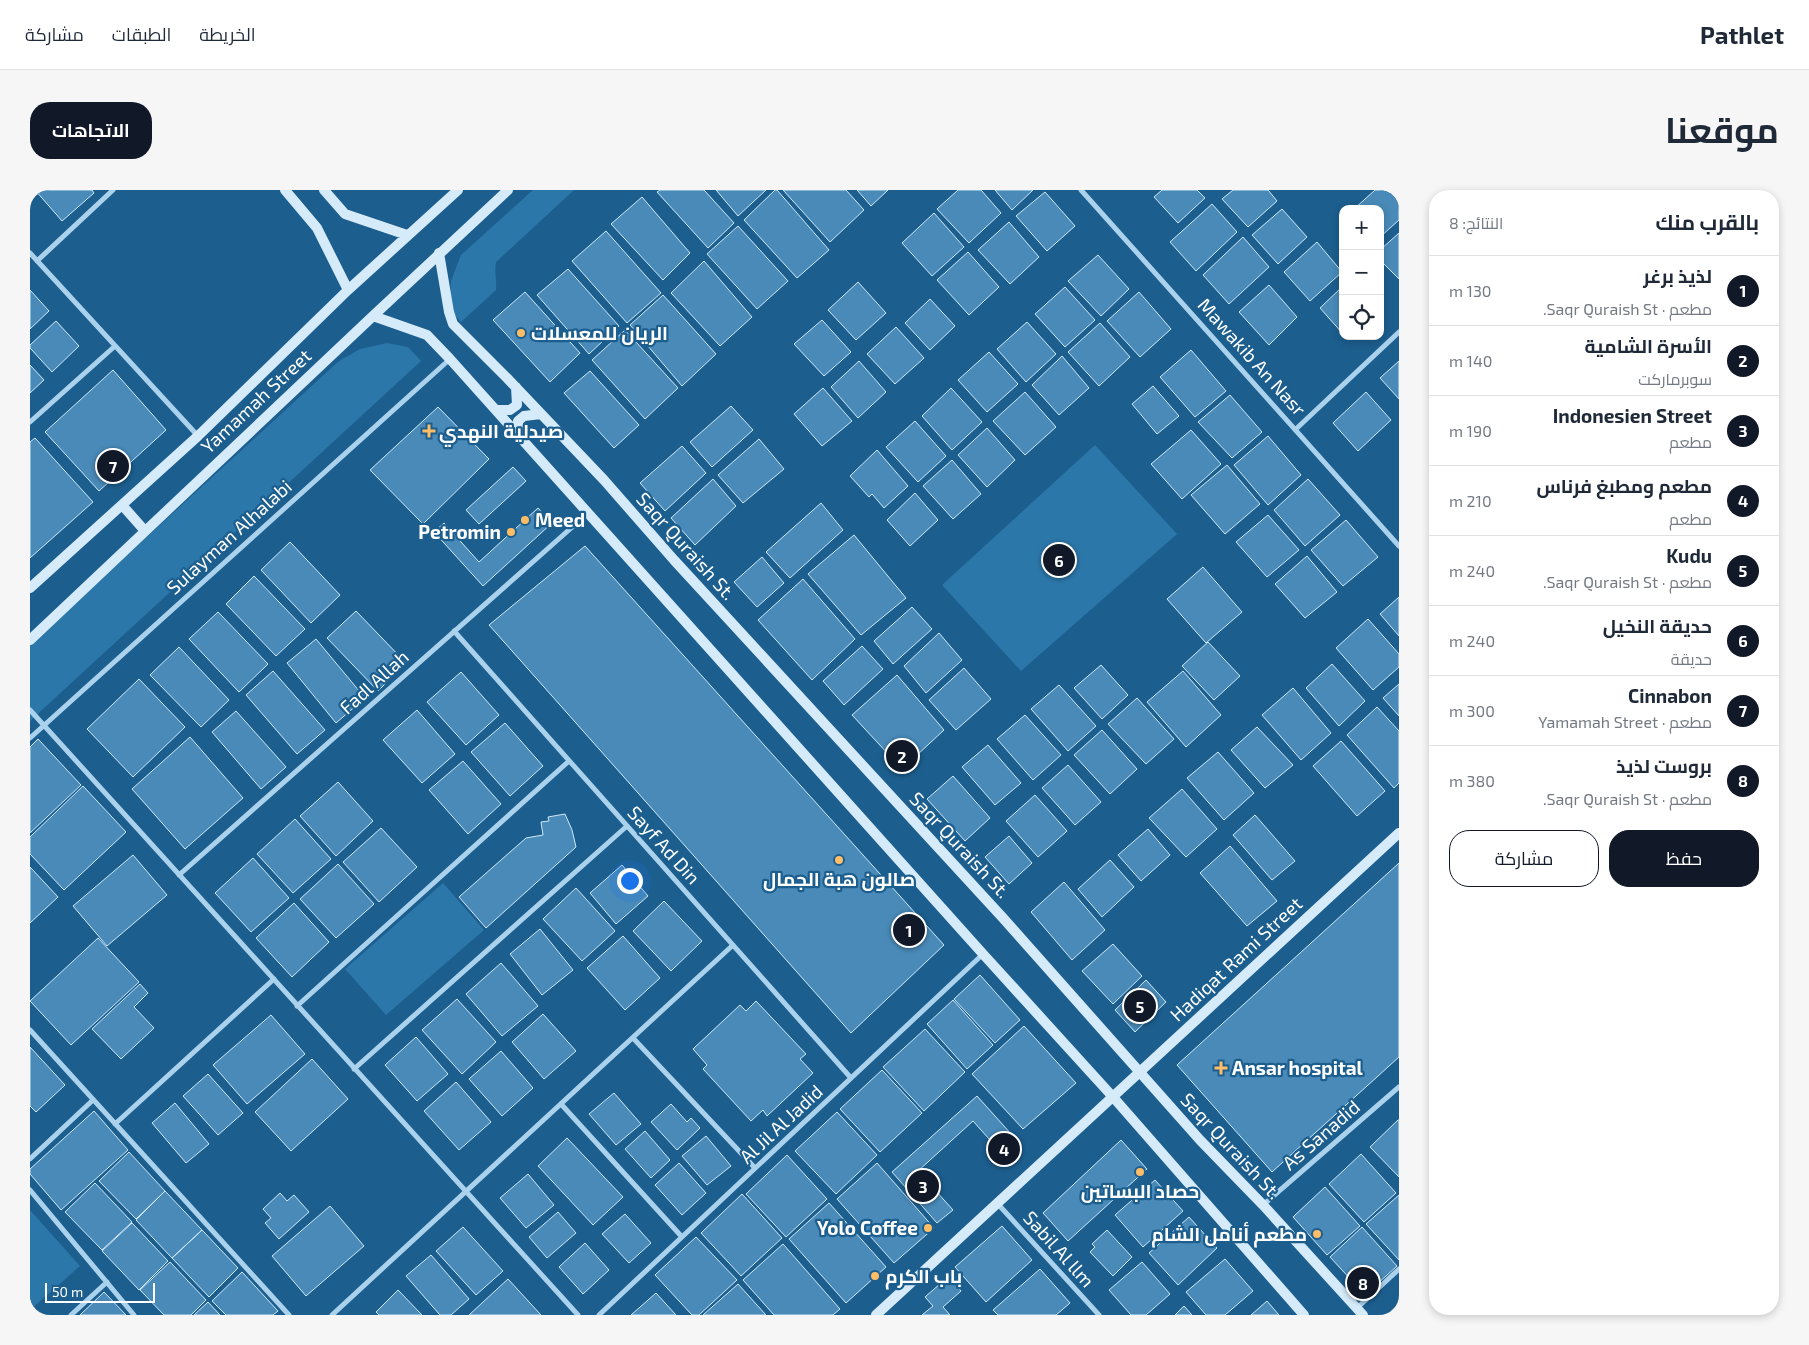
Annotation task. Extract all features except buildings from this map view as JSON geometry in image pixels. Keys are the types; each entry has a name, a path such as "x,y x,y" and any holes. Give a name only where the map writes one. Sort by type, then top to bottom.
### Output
{"street":[{"path":"37,261 112,190"},
{"path":"324,190 345,214 407,235"},
{"name":"Yamamah Street","path":"30,588 198,436 348,290 458,190"},
{"name":"Yamamah Street","path":"30,640 508,190"},
{"name":"Mawakib An Nasr","path":"1081,190 1296,428 1399,546"},
{"path":"291,192 317,228 348,290"},
{"path":"30,253 198,436"},
{"name":"Saqr Quraish St.","path":"439,253 449,312 453,324 604,480 674,560 1003,918 1139,1073 1200,1140 1264,1205 1360,1312"},
{"path":"372,316 427,336 450,358 1113,1097 1304,1315"},
{"path":"1296,428 1399,332"},
{"path":"30,422 115,346"},
{"name":"Sulayman Alhalabi","path":"30,738 450,358"},
{"path":"497,410 510,410 516,405 516,387"},
{"path":"520,436 518,422 524,416 541,414"},
{"path":"122,505 145,531"},
{"name":"Fadl Allah","path":"179,875 589,512"},
{"name":"Sayf Ad Din","path":"454,631 851,1078"},
{"path":"30,710 578,1315"},
{"path":"297,1006 568,761"},
{"path":"354,1069 627,826"},
{"name":"Hadiqat Rami Street","path":"876,1315 1399,833"},
{"path":"332,1315 733,946"},
{"name":"Al Jil Al Jadid","path":"599,1315 983,954"},
{"path":"116,1124 274,979"},
{"path":"30,1030 289,1315"},
{"path":"633,1038 755,1168"},
{"name":"As Sanadid","path":"1264,1205 1399,1087"},
{"path":"30,1159 93,1100"},
{"path":"561,1104 682,1237"},
{"path":"30,1190 134,1315"},
{"name":"Sabil Al llm","path":"997,1204 1099,1315"},
{"path":"1360,1312 1399,1270"},
{"path":"71,1315 107,1282"}],"shaded area":[{"path":"533,190 574,190 496,262 496,290 461,322 452,312 450,301 451,281 461,255"},
{"path":"387,343 408,347 421,361 30,721 30,644 339,361 360,349"},
{"path":"1095,445 1177,534 1021,671 942,585"},
{"path":"443,883 484,930 386,1015 345,969"},
{"path":"30,1210 80,1266 30,1310"}],"place":[{"name":"الريان للمعسلات","path":"521,333"},
{"name":"صيدلية النهدي","path":"429,431"},
{"name":"Cinnabon","path":"113,466"},
{"name":"Meed","path":"525,520"},
{"name":"Petromin","path":"511,532"},
{"name":"حديقة النخيل","path":"1059,560"},
{"name":"الأسرة الشامية","path":"902,756"},
{"name":"صالون هبة الجمال","path":"839,860"},
{"name":"لذيذ برغر","path":"909,930"},
{"name":"Kudu","path":"1140,1006"},
{"name":"Ansar hospital","path":"1221,1068"},
{"name":"مطعم ومطبغ فرناس","path":"1004,1149"},
{"name":"حصاد البساتين","path":"1140,1172"},
{"name":"Indonesien Street","path":"923,1186"},
{"name":"Yolo Coffee","path":"928,1228"},
{"name":"مطعم أنامل الشام","path":"1317,1234"},
{"name":"باب الكرم","path":"875,1276"},
{"name":"بروست لذيذ","path":"1363,1283"}]}
